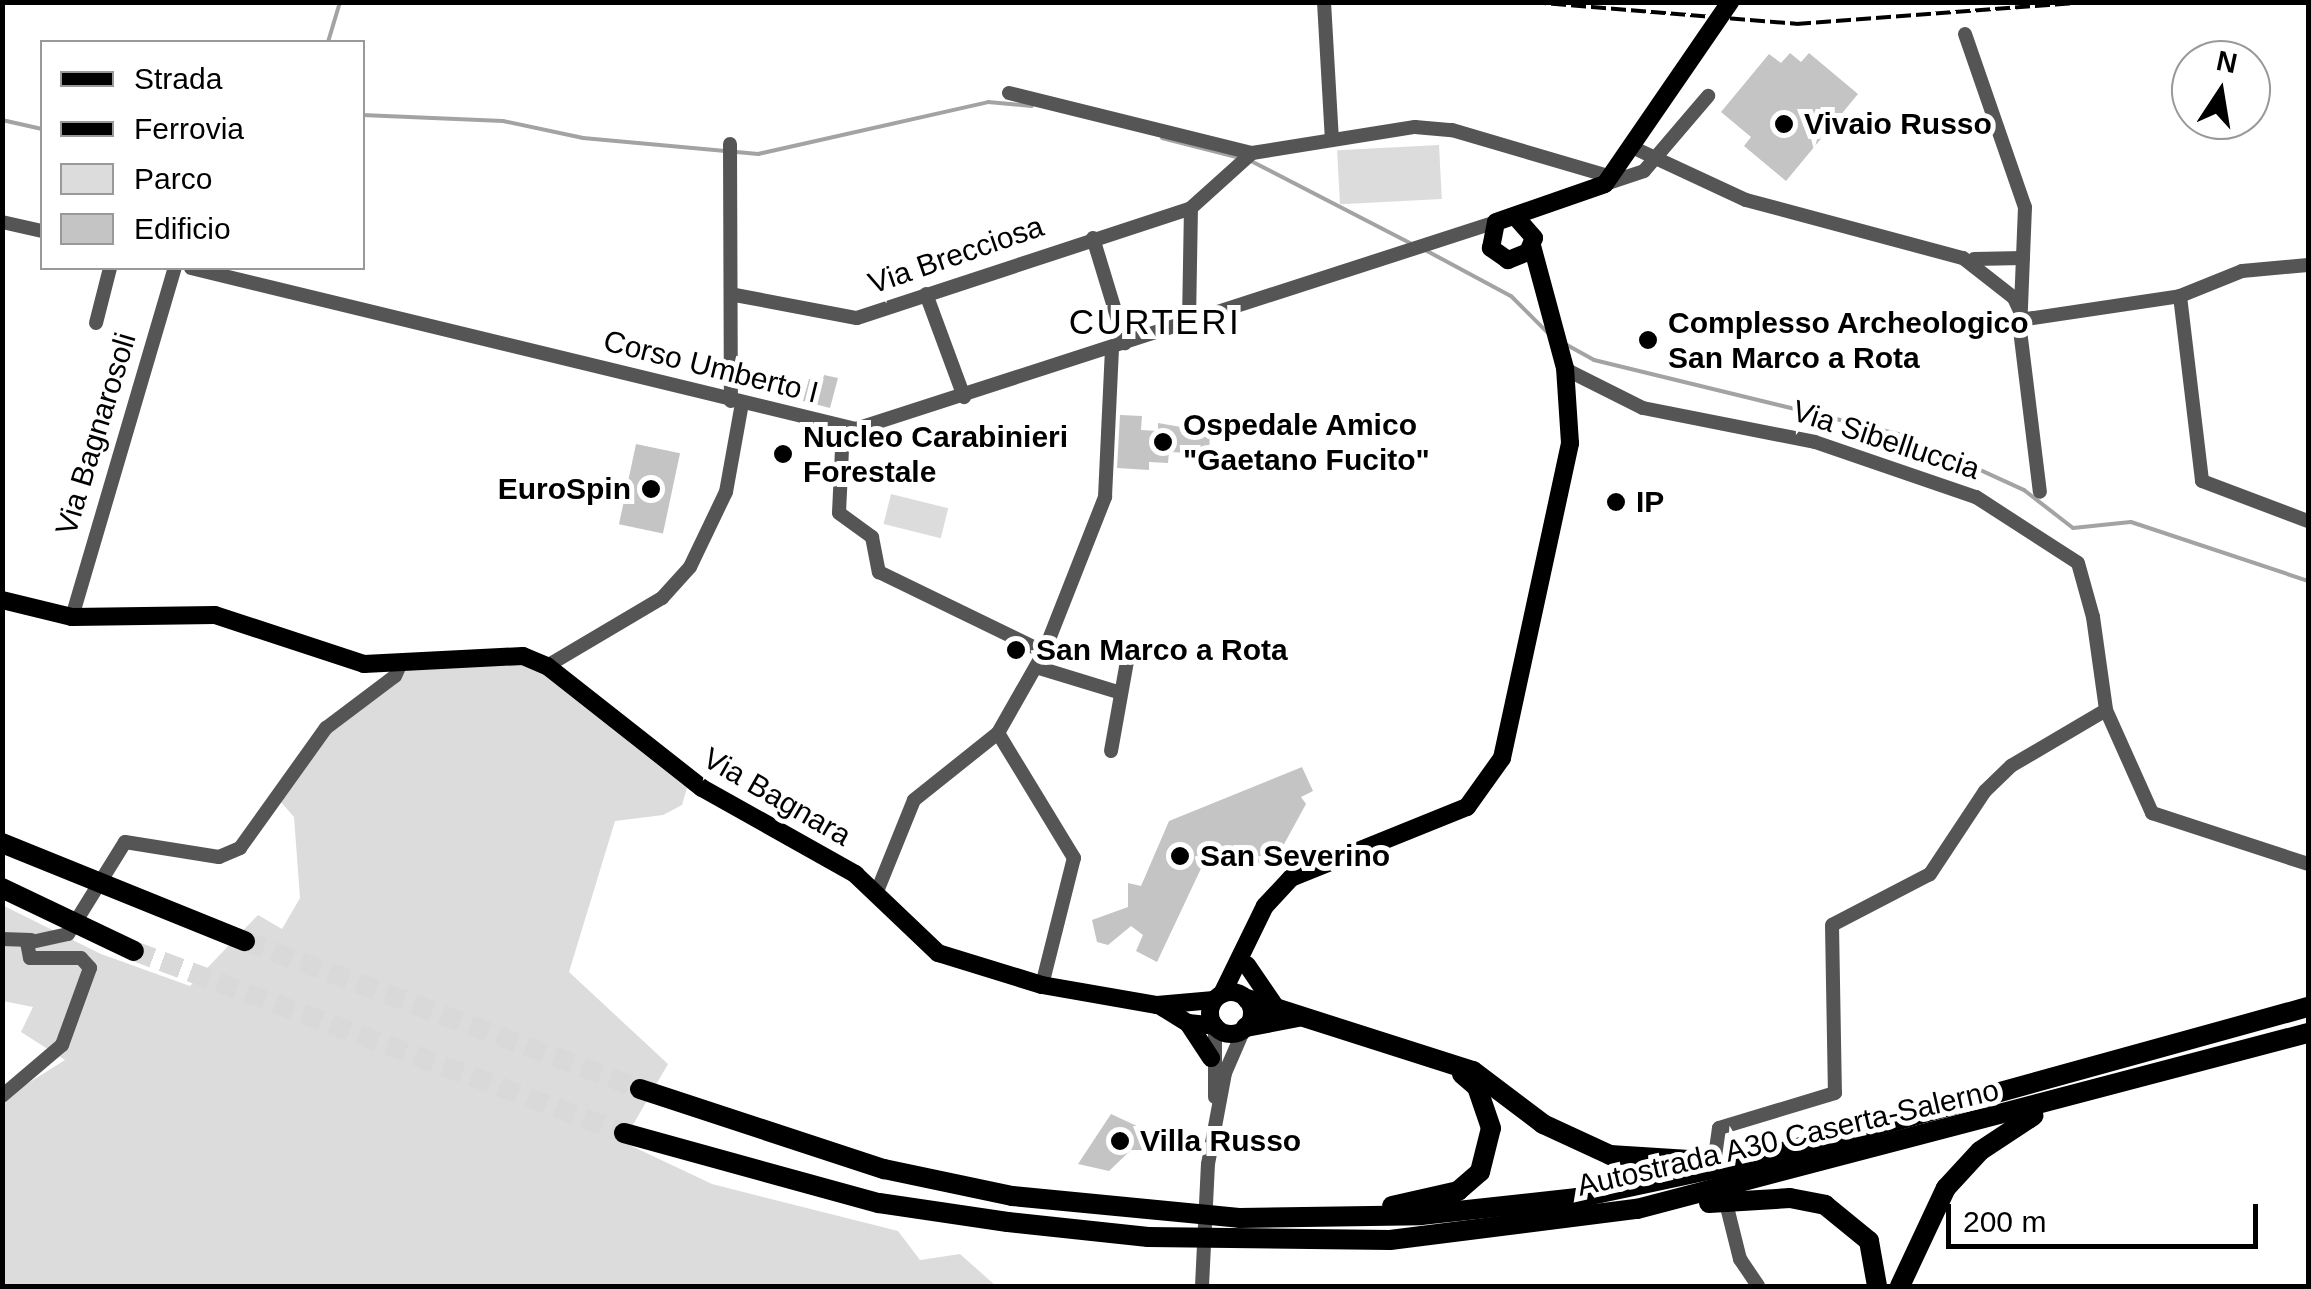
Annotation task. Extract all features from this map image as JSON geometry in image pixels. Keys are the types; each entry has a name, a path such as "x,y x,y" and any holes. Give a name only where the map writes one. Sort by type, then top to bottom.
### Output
{"highway":[{"path":"2,843 244,941"},
{"path":"2,888 134,950"},
{"path":"1247,999 1473,1071 1544,1124 1610,1155 1748,1162"},
{"name":"Autostrada A30 Caserta-Salerno","path":"640,1089 884,1169 1152,1214 1325,1217 1576,1198 1748,1162 2308,1007"},
{"path":"1245,1028 1300,1018"},
{"name":"Autostrada A30 Caserta-Salerno","path":"624,1133 878,1203 1148,1237 1247,1242 1516,1230 1638,1209 2050,1105 2308,1033"},
{"path":"1325,1217 1433,1199 1480,1172 1490,1146 1487,1106 1477,1086 1445,1060"},
{"path":"1900,1286 1946,1188 1980,1150 2050,1105"},
{"path":"1638,1209 1810,1200 1857,1226 1877,1261 1877,1286"}],"main road":[{"path":"1537,278 1516,260 1501,258 1489,242 1496,222 1608,181 1730,2"},
{"path":"1516,260 1532,238 1546,206"},
{"path":"1215,1026 1218,997 1291,878 1438,823 1467,806 1494,773 1570,443 1565,369 1558,336 1537,278 1532,238 1515,216"},
{"path":"2,600 72,617 215,615 342,661 402,661 496,653 547,666"},
{"name":"Via Bagnara","path":"547,666 658,758 821,851 876,894 938,953 1042,985 1158,1005 1218,997 1247,999"},
{"path":"1245,1028 1248,944"},
{"path":"1246,965 1274,1006"},
{"name":"Via Bagnara","path":"1158,1005 1188,1022 1245,1028"},
{"path":"1188,1022 1211,1058"}],"street":[{"path":"1324,2 1332,140"},
{"path":"1964,34 2021,186 2020,316 2040,492"},
{"path":"1009,94 1249,155 1332,140 1452,130 1608,181 1654,162 1708,96"},
{"path":"547,666 662,598 690,567 726,492 736,402 730,144"},
{"path":"1634,148 1654,162 1746,200 1963,258 2023,258"},
{"path":"1189,322 1191,208 1229,169 1249,155"},
{"name":"Via Brecciosa","path":"734,295 857,318 1191,208"},
{"path":"2,222 40,231"},
{"name":"Corso Umberto I","path":"199,270 843,428 964,397 1496,222"},
{"path":"1469,231 1489,242"},
{"path":"876,894 914,800 998,733 1036,667 1104,497 1119,347 1093,238"},
{"path":"1963,258 2014,298 2020,316"},
{"path":"2020,316 2180,296 2242,271 2308,265"},
{"path":"96,323 109,270"},
{"name":"Via Bagnarosoli","path":"72,617 174,270"},
{"path":"926,294 964,397"},
{"path":"2180,296 2202,481 2308,521"},
{"name":"Via Sibelluccia","path":"1565,369 1644,408 1896,466 2023,522 2084,575 2106,710 2152,812 2308,864"},
{"path":"843,428 840,513 872,537 883,576 1044,652"},
{"path":"2,939 32,940 68,934 126,842 219,857 240,848 326,728 395,676 402,661"},
{"path":"1110,751 1118,692 1127,661"},
{"path":"1036,667 1118,692"},
{"path":"1715,1154 1719,1128 1835,1093 1832,925 1930,874 1985,790 2012,766 2106,710"},
{"path":"998,733 1074,858 1042,985"},
{"path":"2,1096 62,1045 90,968 81,958 30,958 32,940"},
{"path":"1215,1026 1211,1058 1216,1113"},
{"path":"1204,1284 1203,1204 1216,1113 1245,1028"},
{"path":"1728,1207 1740,1259 1758,1286"}],"green space":[{"path":"1439,145 1442,199 1340,204 1337,150"},
{"path":"891,494 948,508 941,538 884,524"},
{"path":"463,661 531,665 687,788 682,805 663,815 615,821 569,972 668,1064 623,1142 712,1184 898,1231 920,1260 960,1254 996,1286 3,1286 3,1099 65,1060 21,1032 33,1007 3,1001 2,905 101,954 190,986 258,915 282,929 300,898 294,817 279,800 326,728 374,684 421,665"}],"building":[{"name":"Vivaio Russo","path":"1790,53 1801,62 1809,53 1858,94 1786,181 1744,146 1751,137 1721,112 1769,54 1781,63"},
{"path":"824,375 838,378 830,408 803,401 809,379 822,382"},
{"name":"Ospedale Amico \"Gaetano Fucito\"","path":"1120,415 1142,416 1141,430 1158,431 1158,423 1210,432 1209,454 1169,452 1168,463 1149,462 1149,470 1117,468"},
{"name":"EuroSpin","path":"636,444 680,453 663,534 619,524"},
{"name":"San Severino","path":"1302,767 1313,791 1301,797 1306,804 1271,868 1213,843 1157,962 1136,951 1143,935 1131,926 1108,945 1097,942 1092,920 1128,907 1128,883 1141,886 1169,821"},
{"name":"Villa Russo","path":"1111,1114 1154,1134 1151,1150 1131,1150 1109,1171 1078,1164"}],"waterway":[{"path":"329,40 340,2"},
{"path":"365,115 503,121 583,138 758,154 988,102 1032,106"},
{"path":"2,120 40,129"},
{"path":"1162,138 1240,158"},
{"path":"1249,160 1414,245"},
{"path":"1427,251 1511,296 1550,335"},
{"path":"1567,345 1594,360 1906,436 2024,490 2073,528 2131,522 2308,581"}],"tunnel":[{"path":"245,941 640,1089"},
{"path":"134,951 624,1133"}],"railway":[{"path":"1531,2 1796,24 2089,2"}],"place":[{"name":"Vivaio Russo","path":"1784,124"},
{"name":"Complesso Archeologico San Marco a Rota","path":"1648,340"},
{"name":"Ospedale Amico \"Gaetano Fucito\"","path":"1163,442"},
{"name":"Nucleo Carabinieri Forestale","path":"783,454"},
{"name":"EuroSpin","path":"651,489"},
{"name":"IP","path":"1616,502"},
{"name":"San Marco a Rota","path":"1016,650"},
{"name":"San Severino","path":"1180,856"},
{"name":"Villa Russo","path":"1120,1141"}],"district":[{"name":"CURTERI","path":"1155,322"}]}
